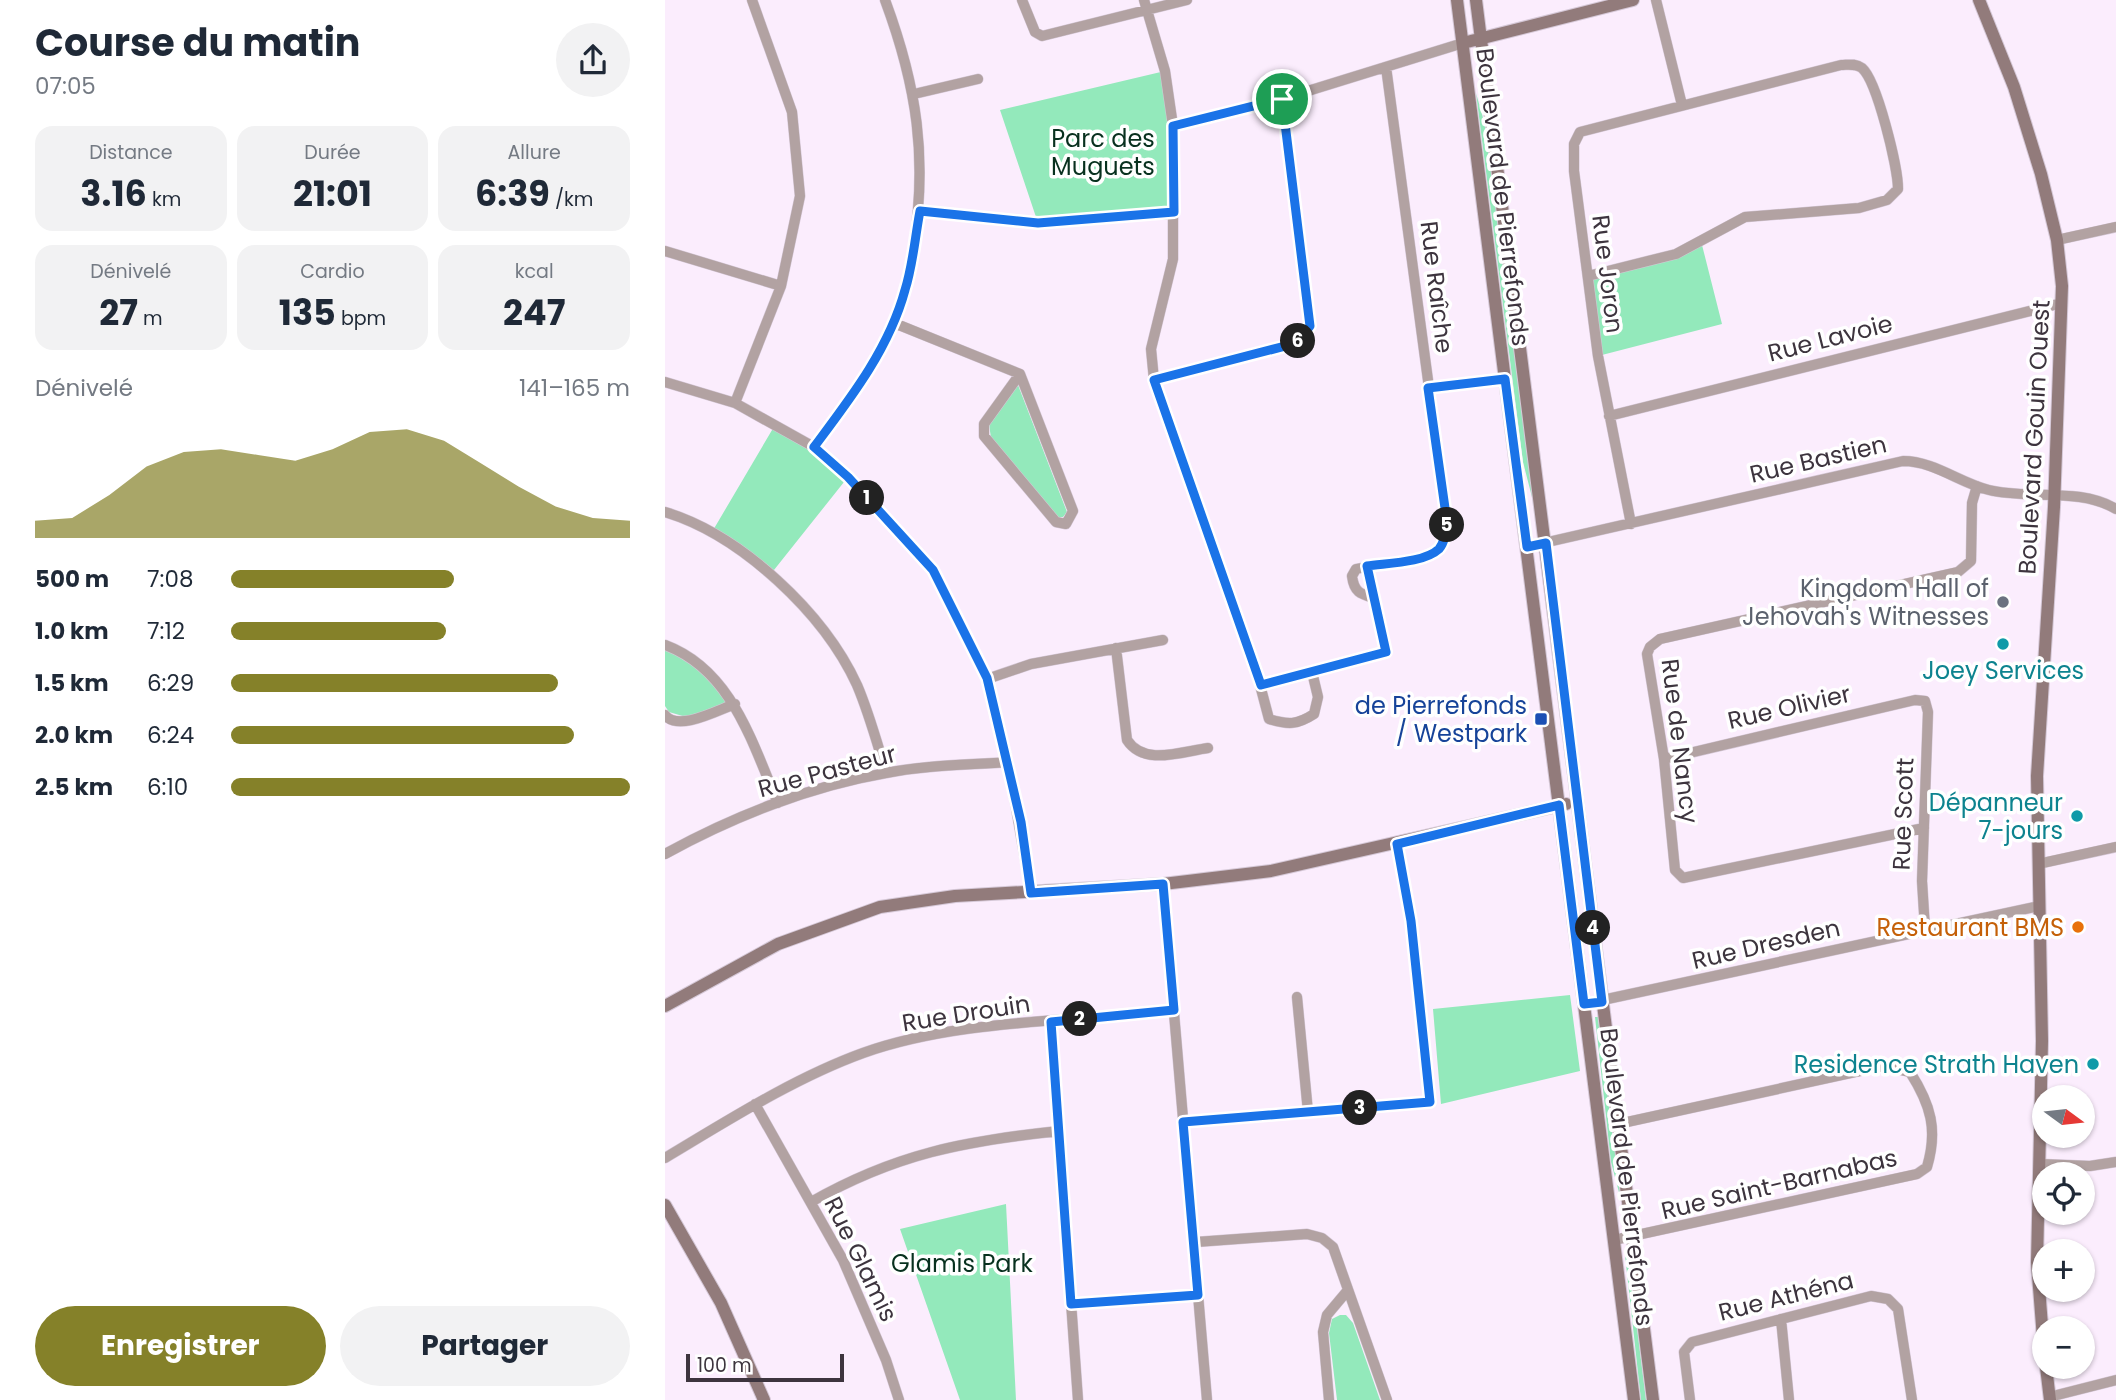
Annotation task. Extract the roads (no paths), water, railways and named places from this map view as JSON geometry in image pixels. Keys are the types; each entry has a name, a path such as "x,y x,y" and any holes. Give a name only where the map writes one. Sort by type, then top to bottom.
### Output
{"main road":[{"name":"Boulevard de Pierrefonds","path":"1457,0 1634,1400"},
{"name":"Boulevard de Pierrefonds","path":"1476,0 1653,1400"},
{"path":"1463,43 1633,0"},
{"name":"Boulevard Gouin Ouest","path":"1979,0 2018,100 2057,240 2062,303 2054,496 2037,776 2042,1041 2040,1162"},
{"path":"665,1006 778,944 880,907 955,896 1163,884 1263,872 1577,802"},
{"path":"665,1205 721,1303 764,1400"},
{"name":"Boulevard Gouin Ouest","path":"2038,1225 2037,1272 2041,1316"},
{"path":"2047,1379 2049,1398"}],"street":[{"path":"736,403 781,286 800,196 792,112 752,0"},
{"path":"814,447 857,390 894,323 906,289 920,211 921,147 914,94 905,54 885,0"},
{"path":"1022,0 1034,32 1042,36 1149,12 1187,0"},
{"path":"1144,0 1165,71 1173,126 1173,259 1151,349 1154,380 1261,685 1269,719 1288,725 1302,722 1314,714 1318,697 1312,672"},
{"path":"1656,0 1682,105"},
{"path":"1173,126 1282,99 1463,43"},
{"name":"Rue Joron","path":"1588,276 1676,254 1745,217 1843,211 1887,200 1898,189 1898,172 1879,106 1864,70 1856,64 1840,65 1580,132 1574,144 1574,171 1588,276 1609,415 1631,524"},
{"name":"Rue Raîche","path":"1367,566 1424,556 1438,550 1443,542 1447,522 1386,67"},
{"path":"914,94 978,79"},
{"path":"1154,380 1297,343 1310,326 1282,99"},
{"path":"920,211 1038,223 1174,212"},
{"path":"2057,240 2116,227"},
{"path":"665,251 781,286"},
{"name":"Rue Lavoie","path":"1609,415 2062,303"},
{"path":"894,323 1020,374 1073,511 1066,524 1056,522 983,436 984,424 1020,374"},
{"path":"1428,388 1505,379"},
{"path":"665,382 736,403 814,447 848,477 933,570 987,678 1008,762 1031,893"},
{"name":"Rue Bastien","path":"1527,547 1903,461 1927,465 1997,492 2091,499 2116,509"},
{"name":"Rue de Nancy","path":"1924,828 1683,878 1675,870 1664,759 1646,657 1653,643 1958,572 1971,561 1972,503 1977,486"},
{"path":"665,512 712,533 751,558 814,621 856,684 886,772"},
{"path":"1261,685 1386,652 1367,566 1356,569 1352,576 1353,588 1360,594 1374,598"},
{"path":"987,678 1031,664 1163,640"},
{"path":"665,645 702,665 735,704 778,803"},
{"path":"1116,648 1127,740 1135,751 1145,756 1208,748"},
{"name":"Rue Olivier","path":"1664,759 1769,732 1916,700 1925,701"},
{"name":"Rue Scott","path":"1925,701 1929,712 1922,881 1925,929"},
{"path":"665,715 681,722 735,704"},
{"name":"Rue Pasteur","path":"665,854 695,837 778,803 886,772 1008,762"},
{"path":"1183,1122 1430,1102 1411,921 1397,844"},
{"path":"2038,864 2116,848"},
{"path":"1163,884 1196,1242 1207,1400"},
{"name":"Rue Dresden","path":"1584,1004 2039,906"},
{"path":"1297,997 1308,1112"},
{"name":"Rue Drouin","path":"665,1158 755,1104 863,1053 948,1032 1174,1010"},
{"path":"1051,1022 1078,1400"},
{"name":"Rue Saint-Barnabas","path":"1614,1240 1917,1174 1927,1167 1934,1127 1930,1107 1910,1072 1883,1066 1618,1124"},
{"name":"Rue Glamis","path":"755,1104 843,1260 886,1360 899,1400"},
{"path":"811,1202 874,1169 925,1152 958,1143 1059,1131"},
{"path":"2095,1165 2116,1162"},
{"path":"1196,1242 1307,1234 1322,1238 1333,1247 1388,1400"},
{"path":"1329,1400 1323,1332 1327,1315 1348,1290"},
{"path":"1071,1304 1198,1295"},
{"name":"Rue Athéna","path":"1690,1400 1684,1356 1689,1344 1871,1296 1894,1303 1898,1309 1912,1400"},
{"path":"1781,1319 1789,1400"},
{"path":"2049,1398 2116,1380"}],"place":[{"name":"Kingdom Hall of Jehovah's Witnesses","path":"2003,602"},
{"name":"Joey Services","path":"2003,644"},
{"name":"de Pierrefonds / Westpark","path":"1541,719"},
{"name":"Dépanneur 7-jours","path":"2077,816"},
{"name":"Restaurant BMS","path":"2078,927"},
{"name":"Residence Strath Haven","path":"2093,1064"}],"park label":[{"name":"Parc des Muguets","path":"1103,152"},
{"name":"Glamis Park","path":"962,1263"}]}
